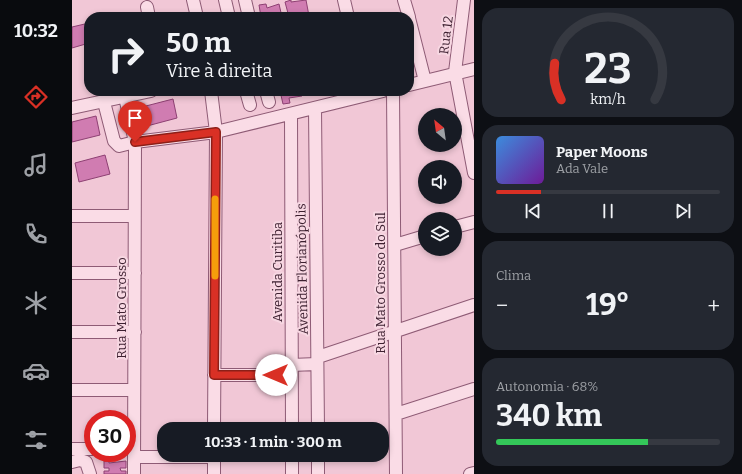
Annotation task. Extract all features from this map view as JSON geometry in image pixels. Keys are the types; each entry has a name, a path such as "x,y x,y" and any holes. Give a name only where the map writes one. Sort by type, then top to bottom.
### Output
{"street":[{"path":"193,0 196,12"},
{"path":"224,0 228,12"},
{"path":"245,0 248,12"},
{"path":"344,0 347,12"},
{"path":"404,0 408,12"},
{"name":"Rua 12","path":"464,0 455,72 469,112 474,170"},
{"path":"414,37 425,80"},
{"path":"414,83 455,72 474,69"},
{"path":"72,108 129,96"},
{"path":"212,96 216,132 214,422"},
{"path":"247,96 250,105"},
{"path":"104,102 116,144 123,146 135,142 216,132 363,96"},
{"name":"Rua Mato Grosso do Sul","path":"393,96 396,474"},
{"name":"Rua Mato Grosso","path":"125,97 135,142 133,410"},
{"name":"Avenida Florianópolis","path":"315,108 318,422"},
{"name":"Avenida Curitiba","path":"291,114 292,422"},
{"path":"72,216 134,216"},
{"path":"462,225 474,222"},
{"path":"395,245 418,238"},
{"path":"72,273 135,273"},
{"path":"214,375 291,370 394,331 474,305"},
{"path":"72,332 135,332"},
{"path":"396,414 474,389"},
{"path":"72,390 134,390"},
{"path":"72,449 84,449"},
{"path":"136,452 157,453"},
{"path":"72,462 80,460 86,462 90,474"},
{"name":"Rua Mato Grosso","path":"133,462 134,474"},
{"path":"214,462 214,474"},
{"path":"292,462 292,474"},
{"path":"318,462 318,474"},
{"path":"470,474 474,473"}],"building":[{"path":"291,0 291,2 306,0 308,12 288,12 285,2"},
{"path":"266,4 267,8 279,4 281,12 260,12 259,5"},
{"path":"84,24 84,44 72,48 72,27"},
{"path":"281,96 302,96 289,98 290,103 283,104"},
{"path":"173,99 177,118 147,126 142,107"},
{"path":"96,116 100,135 72,142 72,122"},
{"path":"105,155 110,174 79,182 75,163"},
{"path":"104,462 126,462 126,468 120,468 121,471 126,471 126,474 104,474 104,471 109,471 109,468 104,468"}],"slow traffic":[{"path":"215,199 215,276"}],"route":[{"path":"135,142 216,132 214,375 276,375"}]}
